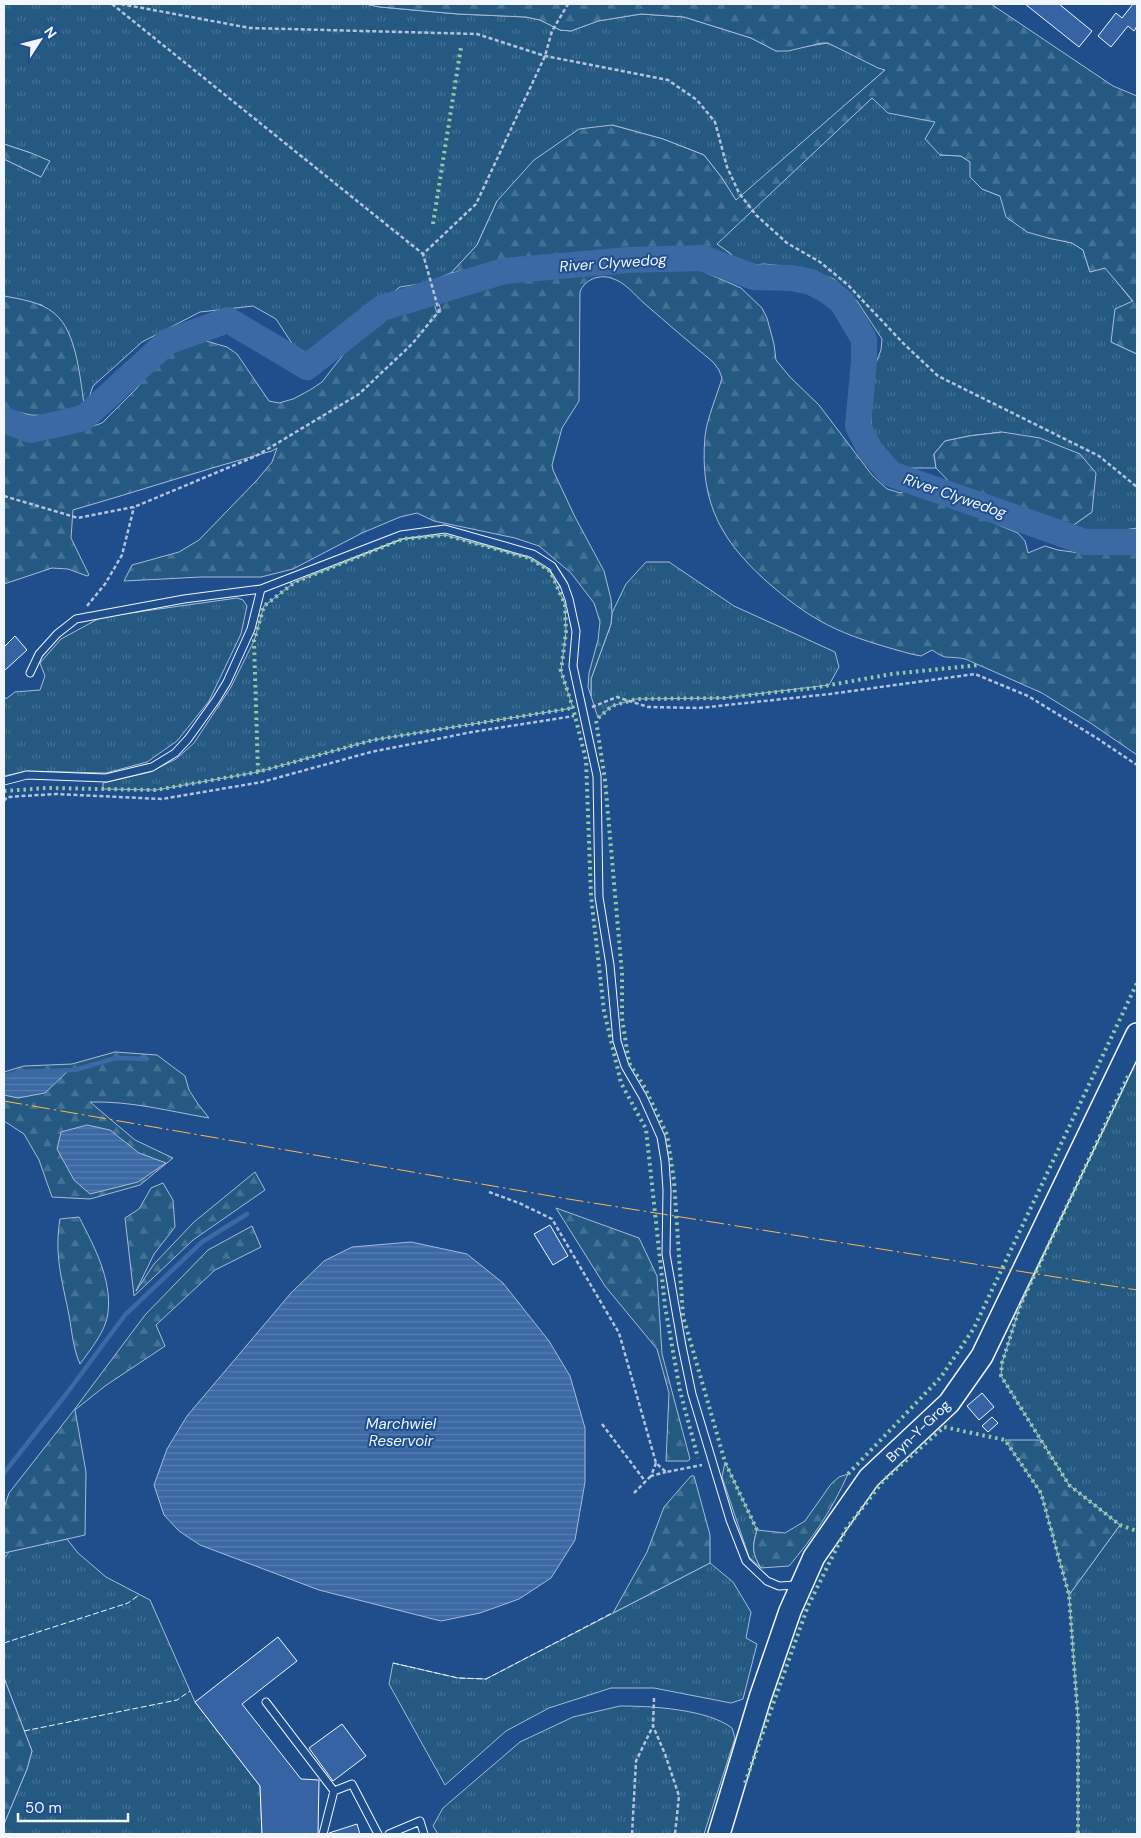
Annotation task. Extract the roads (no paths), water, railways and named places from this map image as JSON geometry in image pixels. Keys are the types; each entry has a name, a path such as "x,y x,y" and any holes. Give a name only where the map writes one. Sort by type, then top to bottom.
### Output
{"main road":[{"name":"Bryn-Y-Grog","path":"719,1834 760,1698 790,1611 814,1557 869,1478 949,1403 982,1356 1137,1034"}],"lane":[{"path":"30,673 39,654 57,634 76,619 184,599 261,589 401,535 445,529 533,554 552,566 564,585 569,599 576,631 573,666 598,776 600,897 610,965 617,1042 625,1066 643,1097 661,1137 667,1190 666,1254 692,1394 730,1520 746,1561 767,1581 780,1586 802,1584"},
{"path":"4,781 27,775 106,778 152,768 175,753 188,739 227,682 250,629 261,589"},
{"path":"266,1702 334,1791"},
{"path":"334,1791 352,1784 378,1834"},
{"path":"323,1834 334,1791"},
{"path":"389,1834 420,1820 424,1834"}],"water":[{"path":"69,1070 45,1093 18,1098 4,1095 4,1077 21,1072"},
{"path":"87,1125 110,1130 139,1153 166,1163 138,1182 90,1194 74,1180 57,1149 61,1132"},
{"name":"Marchwiel Reservoir","path":"411,1242 467,1254 503,1283 549,1341 570,1376 585,1428 585,1482 575,1540 551,1578 519,1599 480,1613 441,1621 319,1590 200,1545 179,1531 164,1515 154,1485 167,1449 187,1416 291,1293 324,1261 352,1247"}],"waterway":[{"name":"River Clywedog","path":"4,420 31,430 84,418 167,342 228,320 307,367 382,308 504,271 628,260 702,258 754,277 791,278 811,282 828,291 842,302 864,339 864,361 858,426 870,450 891,474 1085,542 1137,542"},
{"path":"4,1076 21,1072 75,1070 116,1058 147,1059"},
{"path":"4,1473 125,1315 202,1242 247,1214"}]}
